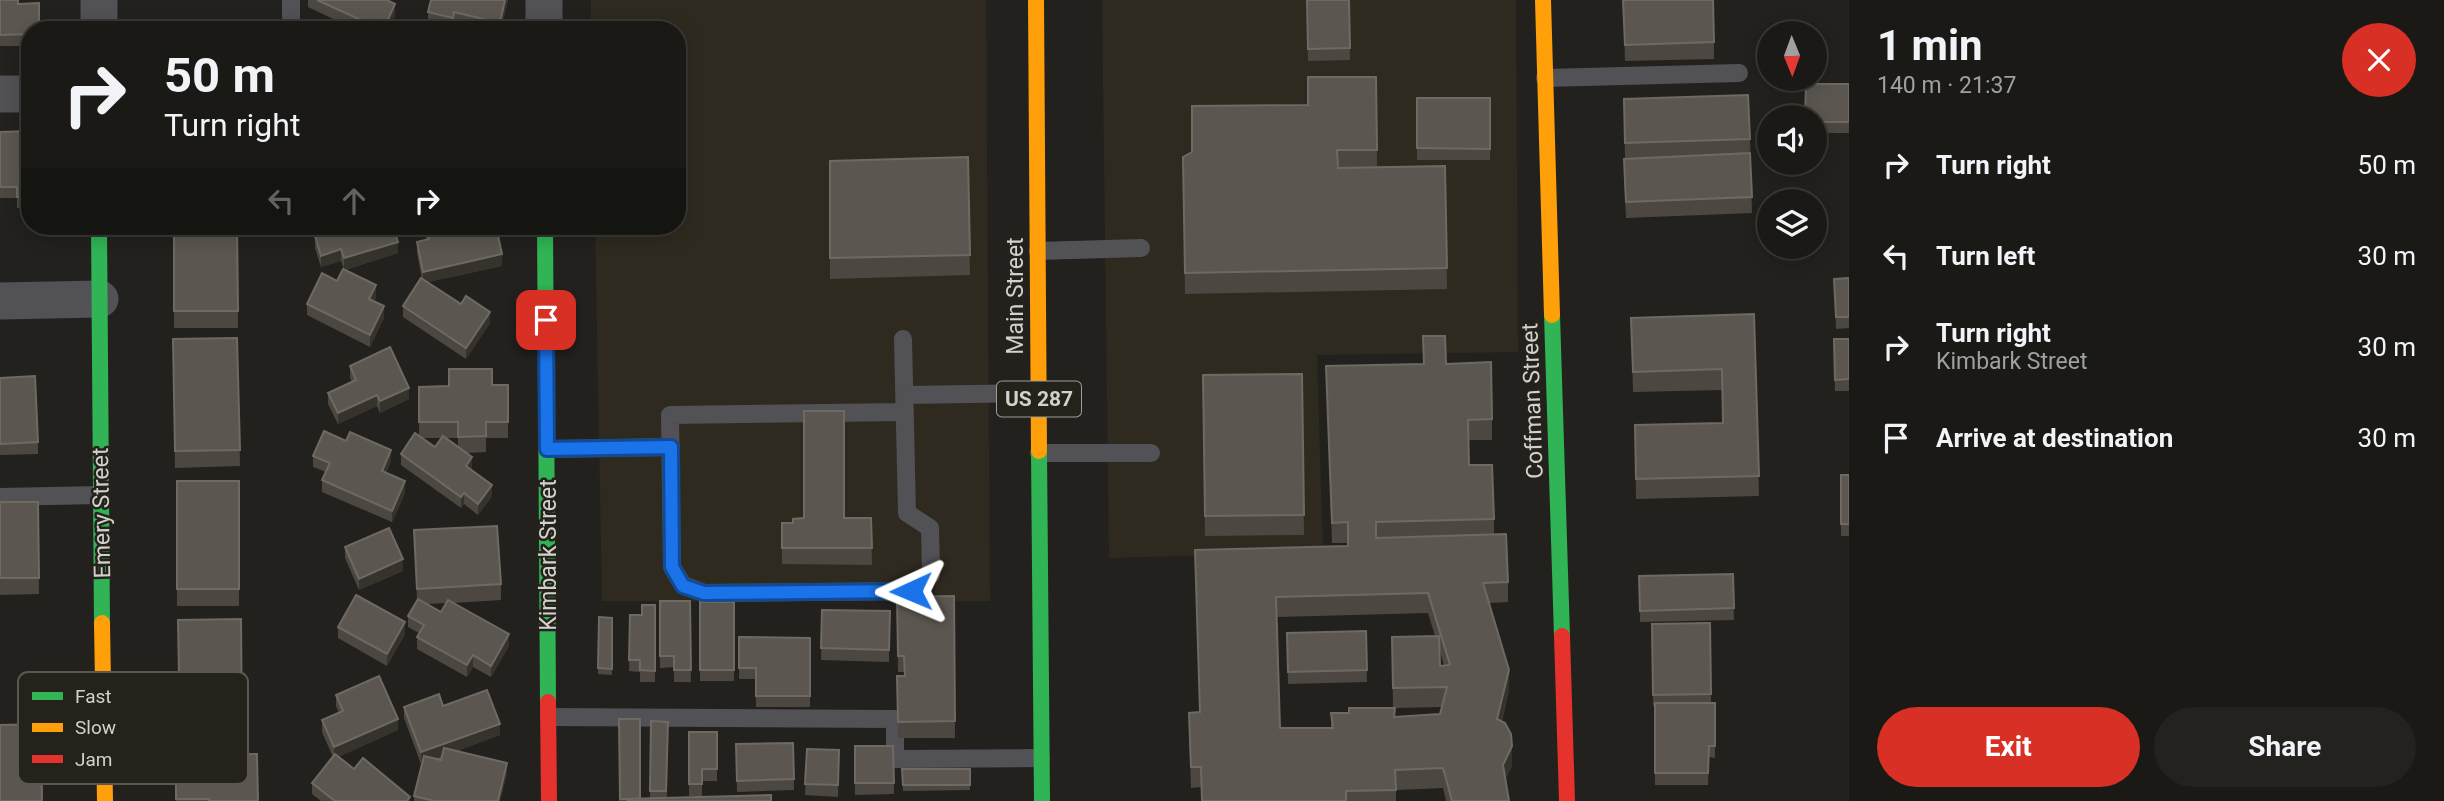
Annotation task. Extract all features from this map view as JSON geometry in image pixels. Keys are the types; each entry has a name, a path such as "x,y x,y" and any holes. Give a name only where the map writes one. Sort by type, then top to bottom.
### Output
{"main road":[{"name":"Main Street","path":"1036,0 1042,801"},
{"name":"Coffman Street","path":"1543,0 1567,801"},
{"name":"Emery Street","path":"99,235 103,672"},
{"name":"Kimbark Street","path":"545,235 549,801"}],"street":[{"path":"99,0 99,21"},
{"path":"544,0 544,21"},
{"path":"0,94 21,94"},
{"path":"0,301 100,299"}],"lane":[{"path":"290,0 291,21"},
{"path":"1545,78 1739,73"},
{"path":"1038,251 1141,248"},
{"path":"903,339 905,404 907,513 930,527 931,575 911,591 704,593 683,586 672,567 670,415 905,404 1039,393"},
{"path":"547,449 671,447"},
{"path":"1039,453 1151,453"},
{"path":"0,497 100,495"},
{"path":"548,717 895,719 895,759 1041,758"}],"shaded area":[{"path":"591,0 986,0 990,601 602,601 595,235 686,235 686,21 591,21"},
{"path":"1102,0 1516,0 1518,352 1317,355 1323,552 1109,558"}],"building":[{"path":"0,0 18,0 18,4 39,3 39,21 21,21 21,34 0,35"},
{"path":"317,0 387,0 395,4 387,21 363,21"},
{"path":"431,0 505,0 500,21 454,12 453,18 428,12"},
{"path":"1307,0 1349,0 1350,48 1308,49"},
{"path":"1623,0 1713,0 1714,42 1625,45"},
{"path":"1308,77 1376,77 1377,150 1337,150 1338,168 1445,166 1447,268 1185,273 1183,157 1192,152 1192,106 1308,105"},
{"path":"1827,84 1849,84 1849,122 1827,122 1827,105 1805,105 1806,91 1827,91"},
{"path":"1748,95 1750,139 1625,143 1624,99"},
{"path":"1417,98 1490,98 1490,149 1417,148"},
{"path":"21,131 21,197 17,197 17,187 0,187 0,132"},
{"path":"1750,153 1752,197 1626,202 1624,159"},
{"path":"968,157 970,255 830,258 830,161"},
{"path":"174,235 237,235 238,311 174,311"},
{"path":"396,235 398,242 344,258 341,249 321,256 315,236"},
{"path":"428,235 498,235 502,254 423,272 417,242 429,239"},
{"path":"343,269 376,285 369,299 384,306 370,335 307,304 322,273 337,281"},
{"path":"421,278 461,304 466,296 490,312 466,348 403,306"},
{"path":"1849,278 1849,317 1836,317 1834,279"},
{"path":"1754,314 1759,476 1636,479 1635,425 1723,423 1722,369 1633,372 1631,318"},
{"path":"1423,336 1445,336 1446,364 1491,362 1492,419 1468,420 1469,465 1492,465 1494,519 1376,522 1376,538 1506,534 1508,582 1483,583 1509,670 1497,719 1505,723 1511,734 1512,746 1503,765 1509,801 1452,801 1443,768 1395,770 1396,790 1346,791 1346,801 1202,801 1201,767 1191,767 1189,713 1200,712 1195,550 1348,546 1348,522 1332,523 1326,366 1424,364","holes":["1428,593 1450,665 1440,666 1439,636 1392,637 1393,688 1447,687 1440,714 1394,717 1395,708 1349,708 1349,713 1331,713 1333,728 1280,728 1276,597"]},
{"path":"237,338 240,450 175,451 173,339"},
{"path":"1834,339 1849,339 1849,379 1835,380"},
{"path":"390,347 409,388 380,401 377,395 338,413 328,393 356,380 350,366"},
{"path":"449,369 492,369 492,385 508,385 508,422 486,422 486,436 458,437 458,422 419,422 419,387 449,386"},
{"path":"1302,374 1304,515 1205,516 1203,375"},
{"path":"35,376 38,442 0,444 0,378"},
{"path":"804,411 844,411 844,518 871,518 872,548 782,548 782,523 793,523 793,519 804,518"},
{"path":"324,431 346,441 350,432 391,450 382,471 405,481 392,511 322,480 330,463 313,456"},
{"path":"415,433 435,447 443,436 472,457 466,466 492,485 478,504 464,493 461,497 401,454"},
{"path":"1841,475 1849,475 1849,524 1841,524"},
{"path":"177,481 239,481 239,589 177,589"},
{"path":"0,502 38,502 39,578 0,578"},
{"path":"497,526 501,584 417,589 414,530"},
{"path":"389,528 403,559 359,579 345,547"},
{"path":"1733,574 1734,608 1640,611 1639,576"},
{"path":"356,595 405,622 387,654 338,627"},
{"path":"954,596 955,721 898,722 897,676 905,676 904,656 898,656 897,597"},
{"path":"418,599 441,612 448,600 509,634 491,666 473,655 467,665 417,637 424,625 408,616"},
{"path":"660,601 690,601 691,670 674,670 674,656 660,656"},
{"path":"700,602 734,602 734,670 700,670"},
{"path":"642,605 655,605 655,671 640,670 640,660 629,660 630,615 642,615"},
{"path":"822,610 890,611 889,650 821,648"},
{"path":"599,617 612,618 612,669 598,668"},
{"path":"241,619 241,672 179,672 178,620"},
{"path":"1710,623 1711,694 1653,695 1652,624"},
{"path":"1366,631 1367,670 1288,672 1287,633"},
{"path":"739,637 810,638 810,696 756,696 756,668 739,668"},
{"path":"379,676 398,719 334,747 322,720 343,711 336,695"},
{"path":"487,690 500,724 421,752 404,707 439,694 443,706"},
{"path":"1655,703 1715,703 1715,746 1709,746 1708,773 1655,773"},
{"path":"619,719 640,719 640,799 620,799"},
{"path":"651,721 668,722 666,791 650,791"},
{"path":"0,725 18,725 18,784 42,784 42,801 0,801"},
{"path":"689,732 717,732 717,769 702,769 702,784 689,784"},
{"path":"793,743 794,779 737,781 736,744"},
{"path":"855,746 893,746 894,783 855,783"},
{"path":"444,748 507,763 498,801 434,801 414,796 424,756 441,760"},
{"path":"807,749 839,750 838,785 805,784"},
{"path":"248,754 257,754 258,801 176,799 176,784 248,784"},
{"path":"335,754 354,769 363,758 410,797 407,801 335,801 312,783"},
{"path":"902,769 970,769 970,785 903,785"},
{"path":"771,795 771,801 627,799"}],"traffic: fast":[{"path":"99,235 102,623"},
{"path":"545,235 548,702"},
{"path":"1552,315 1562,636"},
{"path":"1039,451 1042,801"}],"traffic: slow":[{"path":"1036,0 1039,451"},
{"path":"1543,0 1552,315"},
{"path":"102,623 103,672"},
{"path":"105,784 105,801"}],"traffic: jam":[{"path":"1562,636 1567,801"},
{"path":"548,702 549,801"}],"route":[{"path":"546,320 547,449 671,447 672,567 683,586 704,593 911,591"}]}
